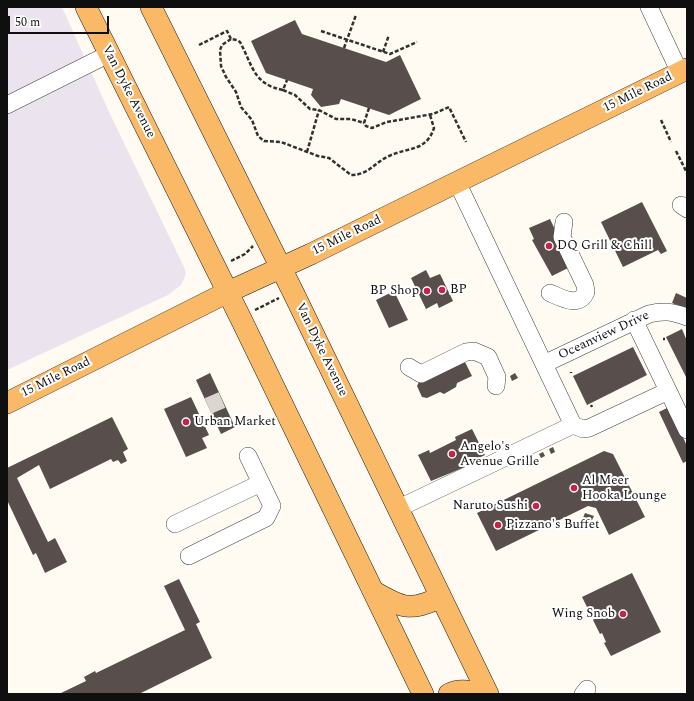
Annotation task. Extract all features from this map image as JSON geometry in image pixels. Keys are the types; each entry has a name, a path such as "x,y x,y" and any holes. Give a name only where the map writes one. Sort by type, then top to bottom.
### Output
{"main road":[{"name":"Van Dyke Avenue","path":"86,7 228,292 423,694"},
{"name":"Van Dyke Avenue","path":"151,7 281,268 488,694"},
{"name":"15 Mile Road","path":"7,403 228,292 281,268 683,71"},
{"path":"373,591 390,601 408,607 423,605 441,597"},
{"path":"449,694 460,691 478,694"}],"street":[{"path":"649,7 683,71"},
{"path":"7,105 109,54"},
{"path":"457,182 573,425 583,429 589,428 668,391"},
{"path":"550,293 572,301 582,298 586,292 585,285 562,237 564,222"},
{"name":"Oceanview Drive","path":"544,364 634,320 660,311 671,312 687,317"},
{"path":"634,320 687,430"},
{"path":"409,367 421,374 466,352 474,351 488,357 497,377 496,386"},
{"path":"397,509 573,425"},
{"path":"190,556 266,518 272,506 248,456"},
{"path":"175,524 261,483"}],"path":[{"path":"344,48 356,15"},
{"path":"199,45 227,31 231,39"},
{"path":"321,31 390,54 416,42"},
{"path":"383,52 389,35"},
{"path":"430,115 434,128 432,134 426,141 410,150 390,155 374,167 359,175 351,175 329,158 307,152 281,142 264,141 258,136 252,120 241,107 236,92 221,66 220,50 222,45 231,39 237,40 240,42 252,70 261,82 268,86 295,95 310,109 319,110 336,119 351,119 364,123 366,126 372,128 387,122 430,115 449,107 466,142"},
{"path":"283,90 286,80"},
{"path":"364,123 369,108"},
{"path":"307,152 319,110"},
{"path":"661,120 671,142"},
{"path":"676,151 687,173"},
{"path":"683,165 687,164"},
{"path":"227,263 245,254 255,243"},
{"path":"251,312 282,297"}],"shaded area":[{"path":"7,7 62,7 110,114 186,274 181,285 168,295 7,370"}],"building":[{"path":"295,20 302,34 386,62 400,55 421,99 389,115 341,99 339,104 321,107 311,95 313,89 266,73 251,41"},
{"path":"642,202 667,251 661,254 658,250 623,267 601,222"},
{"name":"DQ Grill & Chill","path":"550,219 572,266 552,276 532,240 534,239 529,228"},
{"name":"BP Shop","path":"426,270 430,278 440,274 453,301 439,308 437,303 426,309 411,278"},
{"path":"394,291 408,320 389,328 376,300"},
{"path":"676,293 687,298 687,309 672,303"},
{"path":"682,329 687,341 687,379 666,337"},
{"path":"633,347 647,375 587,405 573,376"},
{"path":"463,358 472,376 457,383 456,387 444,394 440,392 427,398 422,397 417,386 419,382"},
{"path":"210,373 235,427 221,434 196,380"},
{"path":"515,373 518,378 512,381 510,376"},
{"name":"Urban Market","path":"191,397 209,435 202,438 207,448 186,457 164,409"},
{"path":"669,407 687,446 687,461 683,463 659,412"},
{"path":"112,417 128,449 123,452 127,461 121,464 118,460 113,462 111,459 50,489 39,465 17,478 48,542 55,538 67,562 45,573 36,553 33,555 7,500 7,468"},
{"name":"Angelo's Avenue Grille","path":"472,429 485,455 464,465 465,467 431,481 418,455 429,450 430,453 456,440 455,437"},
{"path":"553,447 555,452 551,454 549,449"},
{"path":"604,451 613,454 645,517 609,535 596,508 588,506 496,551 477,513"},
{"path":"543,452 545,456 541,458 539,454"},
{"path":"585,513 594,516 590,524 582,520"},
{"path":"632,573 661,632 611,656 604,643 606,642 602,633 600,634 593,620 595,618 591,610 589,611 582,597"},
{"path":"179,579 200,622 196,624 212,658 139,694 59,694 86,681 84,677 95,671 96,673 185,630 164,586"}],"tunnel":[{"path":"208,406 222,400"}],"place":[{"name":"DQ Grill & Chill","path":"549,246"},
{"name":"BP","path":"442,290"},
{"name":"BP Shop","path":"427,291"},
{"name":"Urban Market","path":"186,422"},
{"name":"Angelo's Avenue Grille","path":"452,454"},
{"name":"Al Meer Hooka Lounge","path":"574,488"},
{"name":"Naruto Sushi","path":"536,506"},
{"name":"Pizzano's Buffet","path":"498,525"},
{"name":"Wing Snob","path":"623,614"}]}
